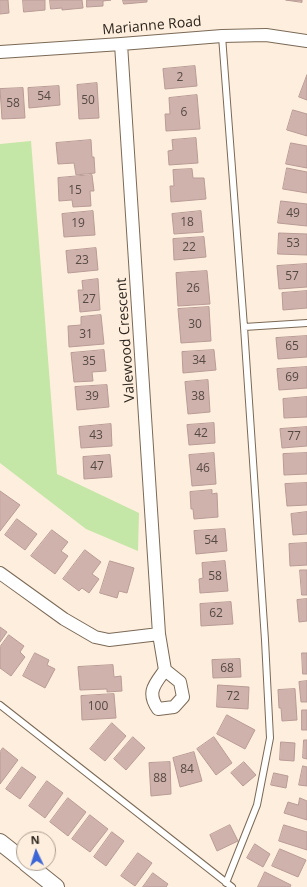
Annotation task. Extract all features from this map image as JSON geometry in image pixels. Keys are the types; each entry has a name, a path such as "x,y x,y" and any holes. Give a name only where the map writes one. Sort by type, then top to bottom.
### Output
{"street":[{"name":"Marianne Road","path":"0,52 222,36 266,35 307,41"},
{"name":"Valewood Crescent","path":"121,44 159,634 165,670"},
{"path":"0,573 64,619 95,637 109,640 159,634"},
{"path":"0,842 16,855"},
{"path":"36,871 56,887"}],"lane":[{"path":"0,705 229,885 257,806 270,738 244,327 222,36"},
{"path":"244,327 307,323"}],"green space":[{"path":"31,141 57,474 139,513 138,551 86,529 0,463 0,144"}],"building":[{"path":"0,0 8,0 9,13 0,14"},
{"path":"23,0 45,0 45,10 24,12"},
{"path":"50,0 82,0 83,8 62,10 62,8 51,9"},
{"path":"87,0 111,0 103,1 103,6 87,7"},
{"path":"123,0 147,0 147,2 124,4"},
{"path":"286,0 302,0 302,2"},
{"path":"195,66 197,86 165,89 163,69"},
{"path":"307,75 307,100 299,97"},
{"path":"97,83 99,118 79,119 77,85"},
{"path":"59,86 60,105 29,108 28,88"},
{"path":"23,88 25,118 2,119 0,89"},
{"path":"197,95 200,129 166,131 165,114 170,114 169,98"},
{"path":"293,110 307,114 307,136 287,130"},
{"path":"196,138 198,163 169,165 168,151 173,150 172,140"},
{"path":"91,140 95,173 76,175 74,163 58,164 56,143"},
{"path":"291,143 307,146 307,168 286,164"},
{"path":"287,168 307,172 307,193 283,189"},
{"path":"192,169 193,178 204,178 206,199 171,202 170,186 174,186 173,170"},
{"path":"92,175 94,191 90,191 91,206 73,207 72,200 59,201 58,178"},
{"path":"281,201 307,204 307,226 278,223"},
{"path":"93,211 95,235 64,237 62,214"},
{"path":"201,211 203,232 174,234 172,214"},
{"path":"279,233 307,234 307,255 278,254"},
{"path":"204,237 206,257 174,260 173,239"},
{"path":"96,248 98,270 68,273 66,251"},
{"path":"307,264 307,287 279,289 277,266"},
{"path":"207,271 210,304 178,306 176,273"},
{"path":"98,279 100,310 80,312 78,290 83,290 82,281"},
{"path":"307,291 307,308 283,310 282,293"},
{"path":"209,307 211,341 181,343 178,309"},
{"path":"101,315 104,344 69,347 68,326 81,325 81,317"},
{"path":"307,336 307,357 278,359 276,338"},
{"path":"104,350 106,371 92,372 93,381 74,382 71,353"},
{"path":"214,350 216,370 183,373 182,352"},
{"path":"307,367 307,388 279,390 277,369"},
{"path":"208,380 210,412 188,414 185,382"},
{"path":"107,385 109,407 77,410 75,387"},
{"path":"307,397 307,417 284,418 283,399"},
{"path":"214,423 215,443 189,445 187,425"},
{"path":"111,424 112,446 81,448 79,427"},
{"path":"307,427 307,446 282,448 280,429"},
{"path":"214,453 216,484 192,486 189,455"},
{"path":"307,453 307,474 284,475 283,454"},
{"path":"110,455 112,477 84,479 83,457"},
{"path":"307,483 307,505 287,506 285,484"},
{"path":"212,490 212,494 217,493 218,517 194,519 193,509 191,509 190,492"},
{"path":"0,491 20,505 0,531"},
{"path":"307,512 307,534 293,535 291,514"},
{"path":"17,519 37,534 25,550 5,535"},
{"path":"225,529 227,551 196,554 194,531"},
{"path":"52,530 68,542 61,551 68,556 55,574 31,556"},
{"path":"307,543 307,565 290,566 289,544"},
{"path":"85,550 101,562 92,574 99,579 89,593 82,588 79,591 63,579"},
{"path":"110,561 134,568 127,593 119,591 117,598 100,593"},
{"path":"225,561 228,591 200,593 199,579 203,578 202,563"},
{"path":"300,570 307,570 307,595 302,595"},
{"path":"307,599 307,621 299,622 297,600"},
{"path":"231,602 233,624 201,626 200,604"},
{"path":"0,627 7,632 0,642"},
{"path":"9,635 24,646 20,652 25,657 11,676 0,668 0,647"},
{"path":"35,653 49,660 47,665 55,669 45,688 23,676"},
{"path":"302,653 307,653 307,674 303,674"},
{"path":"240,659 241,677 213,678 212,660"},
{"path":"113,665 114,677 121,676 122,691 107,692 107,689 80,690 78,667"},
{"path":"307,681 307,702 301,702 299,682"},
{"path":"218,685 249,687 248,709 217,707"},
{"path":"295,689 297,720 282,721 281,708 279,708 278,690"},
{"path":"114,694 116,718 82,720 81,696"},
{"path":"302,710 307,710 307,730 302,730"},
{"path":"227,715 255,730 245,749 217,734"},
{"path":"112,723 126,736 105,761 90,749"},
{"path":"133,737 145,748 126,770 114,759"},
{"path":"214,737 232,763 216,775 197,749"},
{"path":"304,740 307,740 307,759 303,758"},
{"path":"281,742 295,743 294,761 280,760"},
{"path":"3,748 18,760 0,784 0,752"},
{"path":"194,752 202,781 180,787 173,758"},
{"path":"170,762 171,794 151,796 149,763"},
{"path":"244,762 256,775 243,786 231,773"},
{"path":"303,766 307,767 307,786 299,785"},
{"path":"22,767 36,777 20,799 6,789"},
{"path":"274,773 288,776 286,788 271,785"},
{"path":"47,781 63,793 45,818 29,806"},
{"path":"68,798 86,812 68,836 50,822"},
{"path":"300,798 307,801 307,820 284,813 288,802 298,805"},
{"path":"90,815 108,829 90,852 72,839"},
{"path":"230,825 238,841 217,851 210,835"},
{"path":"284,825 307,832 307,850 279,841"},
{"path":"112,832 124,841 106,866 94,857"},
{"path":"255,844 270,854 263,867 247,858"},
{"path":"280,849 306,860 298,877 272,866"},
{"path":"138,853 152,863 135,886 121,876"},
{"path":"265,872 291,885 290,887 258,887"},
{"path":"153,873 168,884 166,887 143,887"}]}
